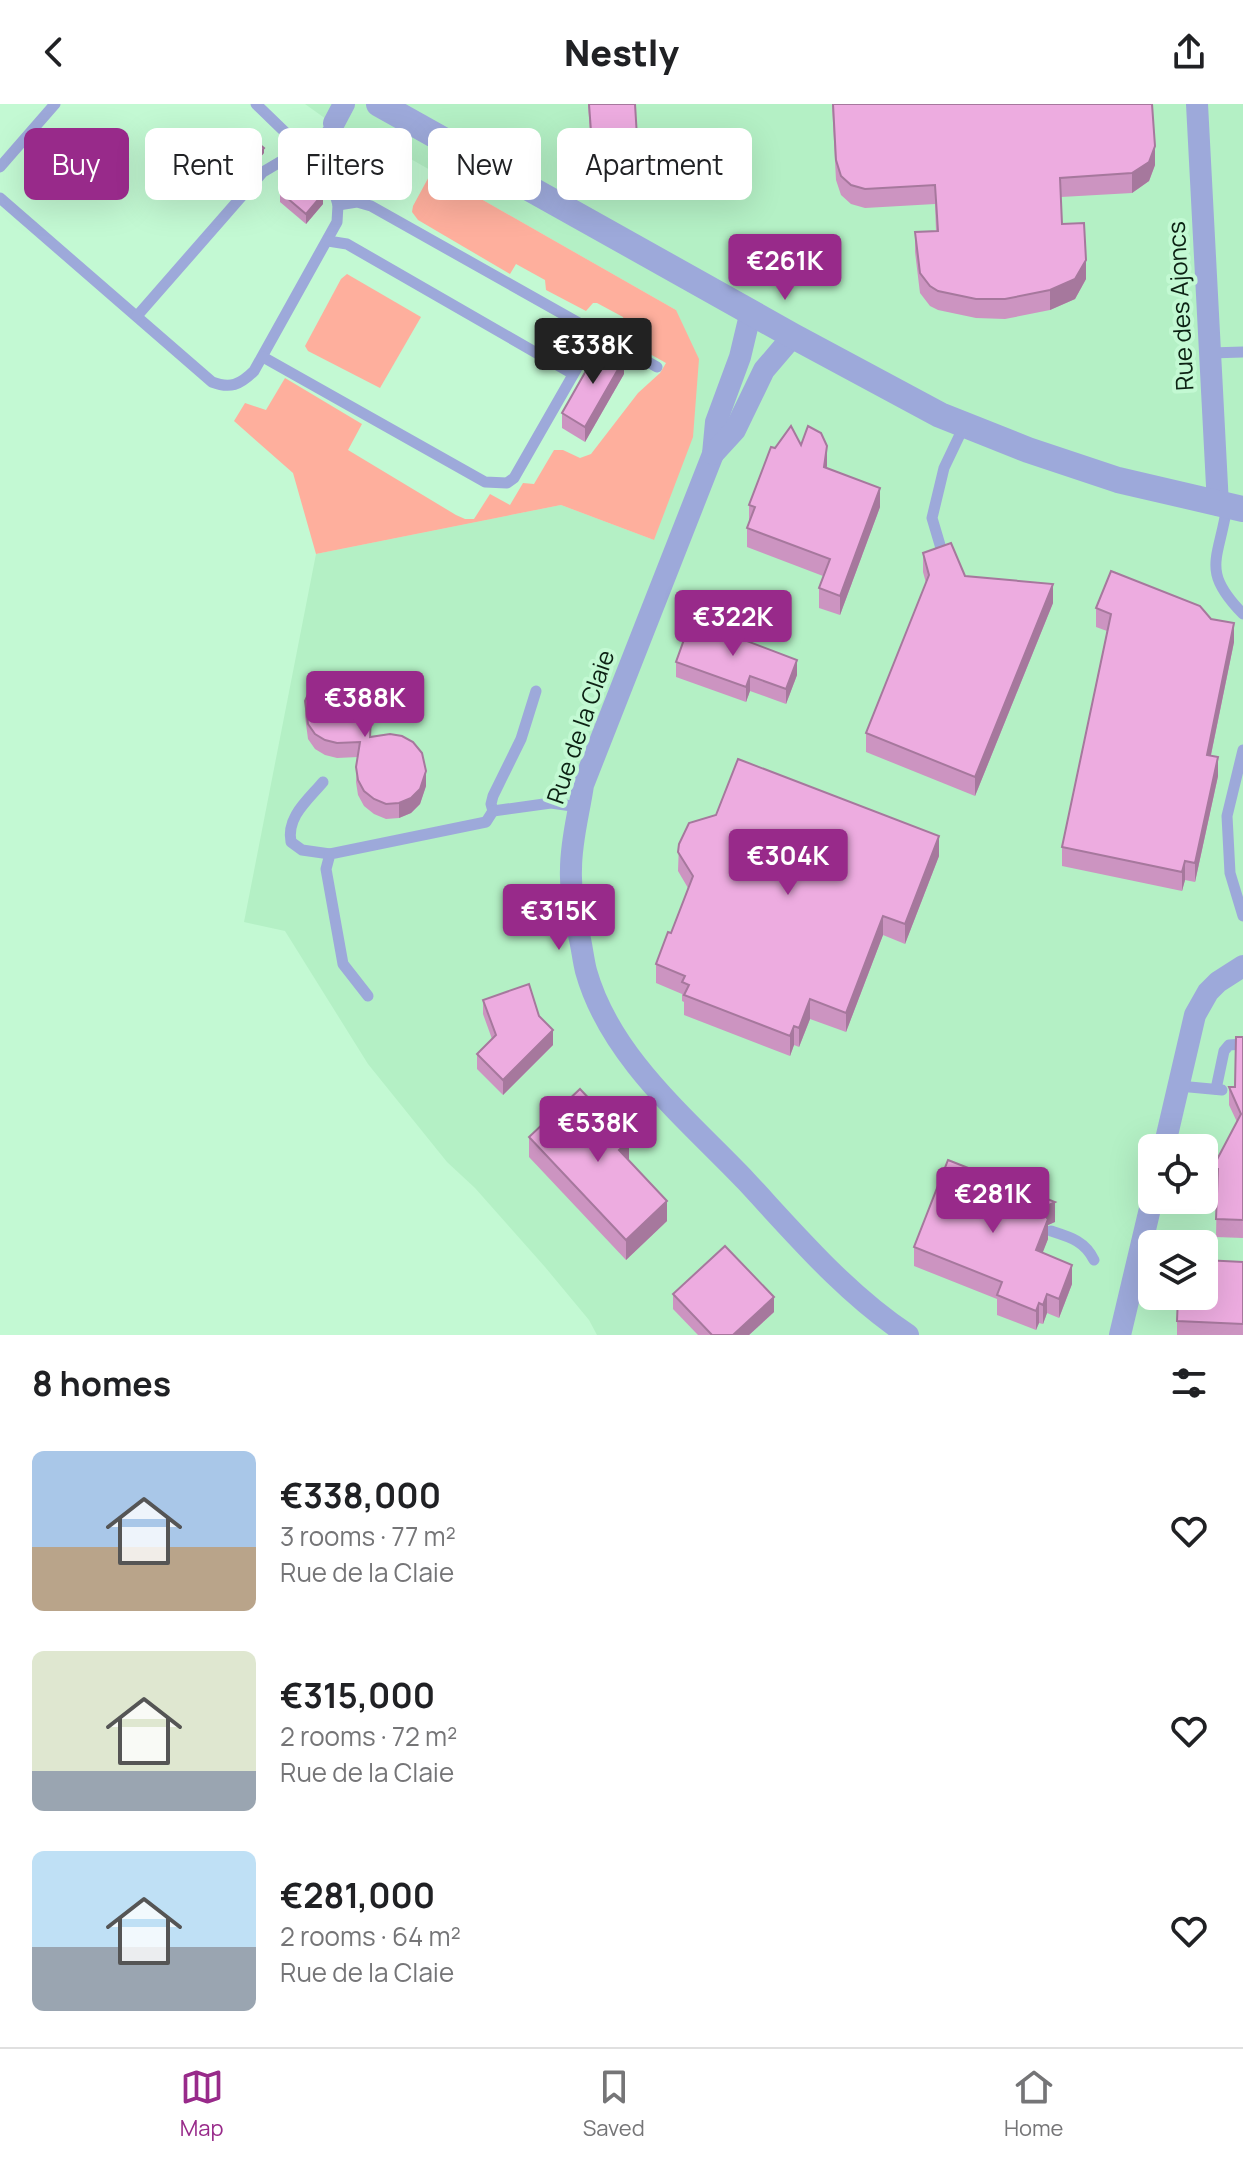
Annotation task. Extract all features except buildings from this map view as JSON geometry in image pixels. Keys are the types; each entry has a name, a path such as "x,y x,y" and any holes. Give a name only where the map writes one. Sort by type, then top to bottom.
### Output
{"street":[{"path":"379,104 411,117 898,394 964,425 1088,470 1229,507"},
{"name":"Rue des Ajoncs","path":"1197,104 1210,353 1229,507"},
{"name":"Rue de la Claie","path":"751,311 740,357 716,422 713,454 583,785 573,835 570,871 576,921 586,972 601,1008 626,1052 655,1087 830,1272 874,1312 908,1335"},
{"name":"Rue de la Claie","path":"713,454 735,430 764,370 793,336"},
{"path":"1167,1134 1195,1015 1218,982 1243,966"},
{"path":"1120,1335 1149,1214"}],"lane":[{"path":"0,167 55,104"},
{"path":"256,104 279,128"},
{"path":"137,316 263,172 278,164"},
{"path":"0,198 212,382 223,386 246,380 263,357 337,222 337,200"},
{"path":"338,205 357,202 371,206 657,367"},
{"path":"328,241 347,244 573,374"},
{"path":"263,357 485,482 496,484 507,483 514,478 597,333"},
{"path":"1210,353 1243,352"},
{"path":"943,555 932,518 944,468 964,425"},
{"path":"1229,507 1214,570 1218,586 1243,614"},
{"path":"323,782 297,812 289,830 291,842 302,850 330,854 486,822 493,811 493,796 521,739 536,691"},
{"path":"1243,750 1227,816 1230,873 1243,916"},
{"path":"493,811 551,803 579,807"},
{"path":"330,854 326,869 343,964 368,996"},
{"path":"1179,1086 1219,1089 1224,1051 1229,1045 1243,1044"},
{"path":"1051,1231 1080,1241 1094,1260"}],"shaded area":[{"path":"305,104 1243,104 1243,1335 597,1335 589,1320 545,1267 475,1188 447,1162 368,1064 285,931 244,922 316,554 561,505 654,540 676,310 483,200 541,200 541,128 428,128 428,169 412,160 412,128 339,128"},
{"path":"428,178 428,200 483,200 676,310 699,359 693,437 654,540 561,505 316,554 293,473 234,421 245,403 266,410 285,378 362,424 348,450 456,515 474,519 490,494 510,505 523,483 534,484 554,450 563,450 580,458 591,454 638,393 660,373 666,363 616,335 623,317 597,303 586,311 546,290 545,280 516,264 510,274 418,220 412,212"},
{"path":"347,274 421,317 380,388 308,351 305,346 341,279"}]}
